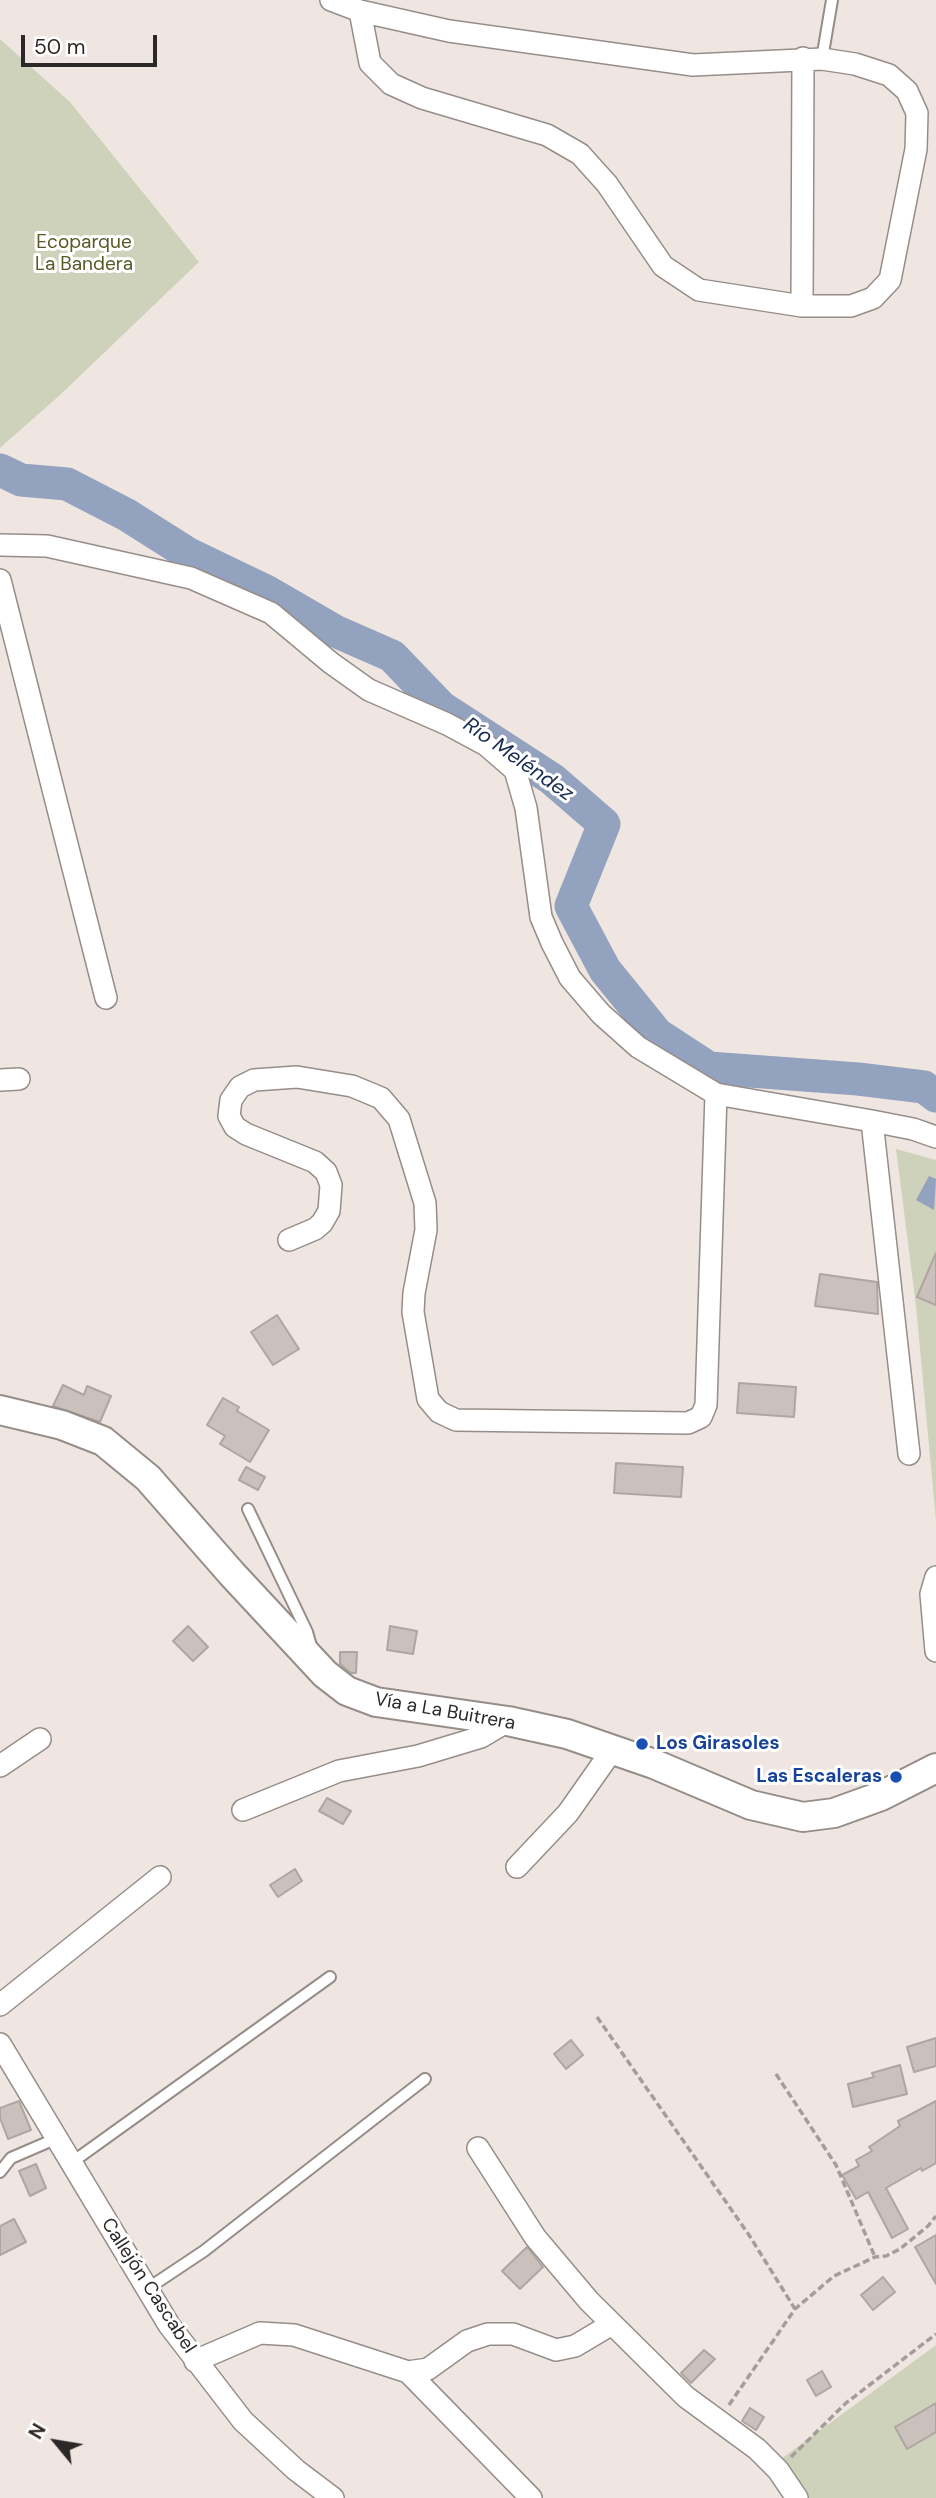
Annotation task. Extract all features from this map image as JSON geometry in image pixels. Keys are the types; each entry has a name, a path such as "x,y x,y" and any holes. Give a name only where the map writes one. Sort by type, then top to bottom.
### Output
{"street":[{"path":"331,0 360,11 449,31 693,65 812,59 856,64 889,75 907,91 917,113 916,149 890,280 873,298 851,306 802,306 699,290 663,267 607,184 580,154 547,135 422,98 391,84 370,62 360,11"},
{"path":"802,306 812,59"},
{"path":"0,545 47,546 191,578 271,613 331,663 369,690 447,724 485,745 515,770 526,808 541,917 570,978 601,1014 638,1047 716,1094 913,1129 936,1137"},
{"path":"0,580 106,998"},
{"path":"289,1240 314,1229 329,1212 331,1185 326,1172 316,1162 235,1127 229,1116 231,1100 240,1087 254,1080 297,1077 352,1086 381,1098 398,1119 425,1203 426,1230 414,1293 414,1312 428,1399 439,1412 456,1420 688,1423 701,1418 706,1405 716,1094"},
{"path":"872,1121 908,1454"},
{"name":"Vía a La Buitrera","path":"0,1410 62,1425 103,1441 148,1478 325,1674 347,1691 376,1702 508,1721 567,1734 613,1749 751,1805 803,1817 834,1813 881,1796 936,1768"},
{"path":"936,1577 931,1594 936,1650"},
{"path":"243,1810 339,1771 418,1756 481,1737 508,1721"},
{"path":"0,1766 40,1739"},
{"path":"517,1867 568,1813 613,1749"},
{"path":"0,2005 160,1877"},
{"name":"Callejón Cascabel","path":"0,2044 169,2325 195,2361 243,2421 296,2470 333,2498"},
{"path":"478,2148 558,2267 686,2396 757,2449 778,2470 797,2498"},
{"path":"195,2361 260,2333 294,2335 408,2372 428,2369 467,2341 488,2334 513,2334 555,2350 575,2346 612,2324"},
{"path":"408,2372 531,2498"}],"lane":[{"path":"812,59 832,0"},
{"path":"248,1509 307,1632 315,1662"},
{"path":"71,2164 330,1977"},
{"path":"147,2289 204,2251 425,2079"},
{"path":"0,2172 11,2158 55,2139"}],"path":[{"path":"597,2017 749,2235 795,2309"},
{"path":"776,2074 836,2165 875,2257"},
{"path":"718,2421 795,2309 834,2276 900,2249 929,2226 936,2216"},
{"path":"778,2470 846,2403 936,2334"}],"green space":[{"name":"Ecoparque La Bandera","path":"0,39 70,102 199,262 60,395 0,448"},
{"path":"896,1149 936,1160 936,1521 916,1306"},
{"path":"936,2345 936,2498 806,2498 781,2459"}],"water":[{"path":"929,1176 936,1179 934,1210 916,1200"}],"building":[{"path":"936,1253 936,1305 917,1297"},
{"path":"820,1274 877,1282 878,1314 815,1306"},
{"path":"277,1315 299,1349 273,1365 251,1332"},
{"path":"739,1383 796,1387 794,1417 737,1413"},
{"path":"63,1385 84,1395 87,1386 111,1396 100,1422 53,1406"},
{"path":"223,1398 239,1407 237,1411 269,1430 250,1462 220,1444 225,1436 207,1425"},
{"path":"616,1463 683,1467 681,1497 614,1493"},
{"path":"246,1467 265,1477 258,1490 239,1480"},
{"path":"188,1626 208,1647 193,1661 173,1641"},
{"path":"390,1626 417,1631 413,1654 387,1650"},
{"path":"340,1652 357,1652 356,1673 351,1673 340,1664"},
{"path":"327,1798 351,1811 343,1824 319,1811"},
{"path":"295,1869 302,1881 278,1897 270,1885"},
{"path":"936,2038 936,2066 914,2072 907,2047"},
{"path":"571,2040 583,2055 566,2069 554,2054"},
{"path":"900,2065 907,2094 853,2107 848,2084 874,2077 872,2073"},
{"path":"19,2101 31,2130 8,2139 0,2118 0,2108"},
{"path":"936,2101 936,2163 922,2171 921,2168 886,2188 908,2229 892,2238 868,2192 856,2199 842,2175 859,2166 856,2160 872,2151 869,2147 900,2126 898,2121"},
{"path":"36,2164 46,2188 30,2196 19,2171"},
{"path":"14,2219 26,2242 0,2255 0,2226"},
{"path":"936,2235 936,2284 915,2247"},
{"path":"527,2247 543,2267 520,2289 502,2271"},
{"path":"883,2277 895,2292 873,2310 861,2295"},
{"path":"704,2350 715,2359 691,2383 681,2373"},
{"path":"822,2371 831,2387 816,2396 807,2380"},
{"path":"936,2403 936,2432 907,2449 895,2427"},
{"path":"750,2408 764,2417 756,2430 742,2421"}],"waterway":[{"name":"Río Meléndez","path":"0,470 21,480 67,484 127,515 187,553 266,591 335,631 392,656 441,707 552,779 604,824 571,906 605,970 657,1034 709,1068 858,1079 924,1087 936,1096"}],"place":[{"name":"Los Girasoles","path":"642,1744"},
{"name":"Las Escaleras","path":"896,1777"}]}
